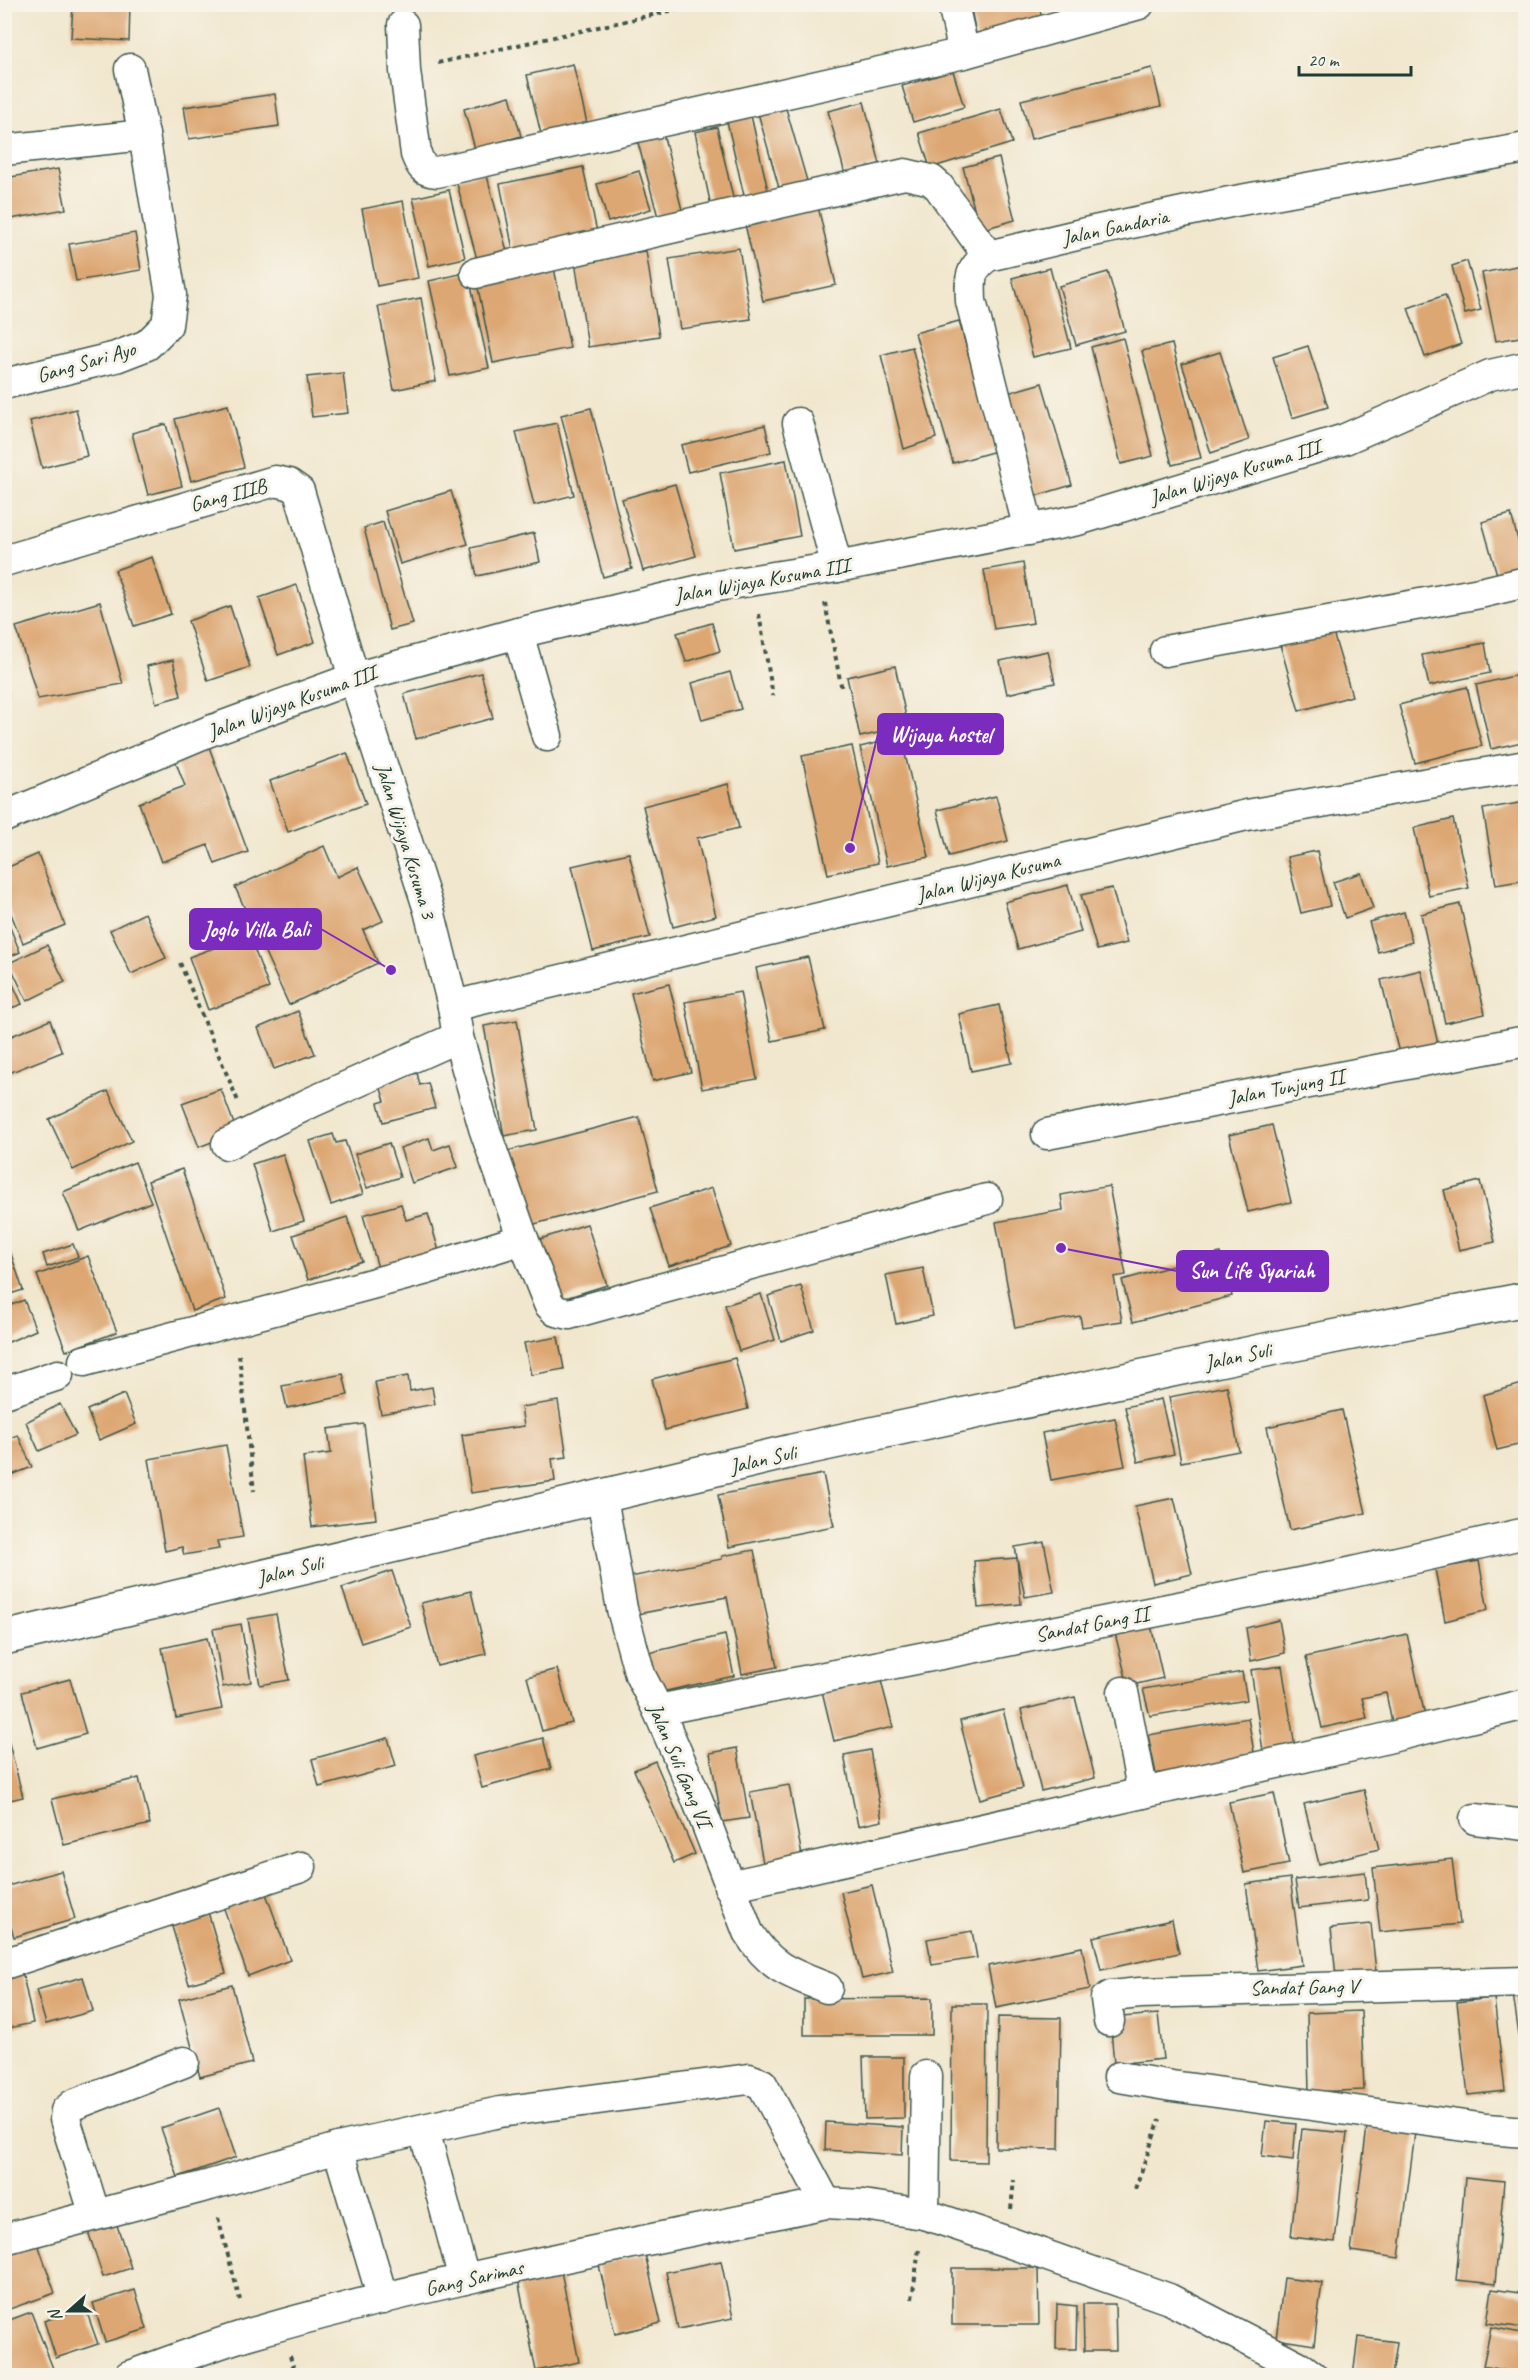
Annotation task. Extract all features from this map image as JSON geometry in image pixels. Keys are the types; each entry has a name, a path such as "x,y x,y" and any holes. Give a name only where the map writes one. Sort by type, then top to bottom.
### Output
{"main road":[{"name":"Jalan Suli","path":"4,1638 602,1498 792,1451 1263,1350 1526,1299"}],"street":[{"path":"953,4 964,54"},
{"path":"403,25 405,71 416,154 420,167 426,171 437,172 964,54 1139,4"},
{"name":"Gang Sari Ayo","path":"4,384 116,357 147,345 167,325 171,295 144,135 130,69"},
{"path":"4,150 144,135"},
{"name":"Jalan Gandaria","path":"988,256 1230,202 1526,148"},
{"path":"476,273 905,174 931,180 939,187 988,256 976,264 970,280 971,301 1029,530"},
{"name":"Jalan Wijaya Kusuma III","path":"4,818 207,732 354,678 518,633 717,586 828,568 1078,520 1345,439 1490,375 1526,367"},
{"path":"798,423 828,568"},
{"name":"Gang IIIB","path":"4,561 206,500 275,482 290,484 299,491 354,678"},
{"path":"1165,651 1480,593 1526,582"},
{"path":"518,633 547,736"},
{"name":"Jalan Wijaya Kusuma 3","path":"354,678 429,910 453,1006 458,1037 484,1128 523,1239 549,1304 556,1311 569,1314 987,1200"},
{"name":"Jalan Wijaya Kusuma","path":"453,1006 1247,815 1526,766"},
{"path":"239,1138 312,1101 458,1037"},
{"name":"Jalan Tunjung II","path":"1047,1134 1526,1041"},
{"path":"4,1393 71,1368 258,1313 427,1269 523,1239"},
{"name":"Jalan Suli Gang VI","path":"602,1498 631,1643 640,1675 697,1799 748,1932 760,1951 784,1970 827,1988"},
{"name":"Sandat Gang II","path":"658,1710 1323,1579 1526,1533"},
{"path":"1123,1692 1143,1793"},
{"path":"729,1886 1379,1740 1526,1704"},
{"path":"1475,1819 1526,1825"},
{"path":"4,1964 301,1867"},
{"name":"Sandat Gang V","path":"1109,2021 1106,1999 1140,1993 1526,1982"},
{"path":"94,2215 65,2119 66,2111 73,2105 184,2061"},
{"path":"924,2214 926,2076"},
{"path":"1119,2077 1487,2129 1526,2132"},
{"path":"4,2239 210,2185 338,2148 500,2112 749,2079 762,2084 826,2203"},
{"path":"424,2130 464,2279"},
{"path":"338,2148 383,2299"},
{"name":"Gang Sarimas","path":"129,2376 250,2334 383,2299 464,2279 826,2203 863,2205 924,2214 1169,2299 1300,2367 1312,2376"}],"path":[{"path":"405,71 701,4"},
{"path":"828,568 842,690"},
{"path":"754,580 773,696"},
{"path":"180,963 239,1138"},
{"path":"236,1321 254,1491"},
{"path":"1135,2189 1172,2086"},
{"path":"210,2185 250,2334"},
{"path":"912,2299 924,2214"}],"building":[{"path":"73,4 130,4 129,41 71,38"},
{"path":"970,4 1039,4 1043,26 977,39"},
{"path":"1053,4 1082,4 1082,5 1055,12"},
{"path":"573,64 587,123 541,134 527,75"},
{"path":"1152,68 1161,106 1031,139 1021,100"},
{"path":"953,71 964,107 913,122 902,86"},
{"path":"275,94 279,126 189,139 184,107"},
{"path":"510,96 521,136 475,149 464,109"},
{"path":"864,102 880,164 845,174 828,111"},
{"path":"785,105 807,181 779,188 758,113"},
{"path":"1001,109 1012,143 930,168 919,133"},
{"path":"750,111 769,195 745,200 726,117"},
{"path":"717,127 734,202 711,206 695,132"},
{"path":"663,133 682,210 658,217 637,139"},
{"path":"999,158 1015,220 980,230 963,167"},
{"path":"583,167 597,232 513,250 500,184"},
{"path":"58,169 66,209 5,220 5,178"},
{"path":"639,171 651,209 608,222 597,184"},
{"path":"486,172 509,259 479,267 456,180"},
{"path":"449,190 465,258 429,266 413,198"},
{"path":"403,201 418,278 377,286 362,209"},
{"path":"817,202 836,285 763,301 744,220"},
{"path":"135,233 141,270 76,281 69,244"},
{"path":"739,248 751,319 680,329 669,259"},
{"path":"646,251 659,336 588,347 575,261"},
{"path":"1467,261 1481,310 1465,314 1452,266"},
{"path":"553,263 570,348 493,363 476,278"},
{"path":"1526,264 1526,336 1496,341 1482,273"},
{"path":"1050,268 1071,348 1033,357 1012,278"},
{"path":"468,272 489,368 450,376 429,281"},
{"path":"1108,272 1125,331 1076,345 1059,286"},
{"path":"1445,295 1461,344 1425,357 1408,308"},
{"path":"421,298 436,381 394,390 378,306"},
{"path":"959,321 996,451 953,463 915,333"},
{"path":"1123,338 1153,456 1121,464 1091,347"},
{"path":"1172,344 1201,458 1172,465 1142,351"},
{"path":"1308,346 1328,407 1292,418 1273,357"},
{"path":"912,347 936,438 904,449 881,355"},
{"path":"1220,352 1249,440 1211,453 1182,364"},
{"path":"343,373 348,413 312,417 307,377"},
{"path":"1042,383 1072,485 1035,496 1004,394"},
{"path":"228,405 244,467 191,481 175,419"},
{"path":"591,408 632,569 603,577 561,415"},
{"path":"76,409 87,456 42,468 30,421"},
{"path":"557,423 574,495 534,505 516,432"},
{"path":"166,424 182,486 148,495 132,433"},
{"path":"765,425 771,452 688,472 681,445"},
{"path":"4,439 11,462 4,463"},
{"path":"786,460 800,536 734,549 720,473"},
{"path":"675,484 696,556 643,571 622,499"},
{"path":"451,491 468,544 400,564 385,511"},
{"path":"1511,514 1526,570 1498,578 1482,522"},
{"path":"383,522 413,624 390,630 364,528"},
{"path":"534,533 540,562 477,576 471,548"},
{"path":"152,557 171,614 134,626 115,570"},
{"path":"1023,563 1033,623 994,629 984,570"},
{"path":"297,585 315,642 278,655 259,598"},
{"path":"100,602 123,684 38,699 16,627"},
{"path":"230,606 250,667 208,681 188,621"},
{"path":"712,623 720,651 686,662 677,633"},
{"path":"1331,626 1352,696 1299,711 1279,641"},
{"path":"1485,643 1490,673 1429,686 1422,655"},
{"path":"1048,651 1055,683 1007,694 1000,661"},
{"path":"173,660 181,696 156,703 147,666"},
{"path":"895,666 908,726 860,737 847,677"},
{"path":"730,672 741,709 702,720 692,683"},
{"path":"481,673 493,718 416,739 404,694"},
{"path":"1526,673 1526,741 1491,749 1476,685"},
{"path":"4,682 9,696 4,697"},
{"path":"1467,687 1482,746 1415,763 1399,705"},
{"path":"901,737 929,857 887,866 860,747"},
{"path":"852,746 878,863 828,874 802,756"},
{"path":"209,747 248,852 215,864 208,845 161,862 139,803 185,786 175,760"},
{"path":"347,753 366,804 288,832 270,781"},
{"path":"728,784 739,828 697,838 716,916 673,927 643,806"},
{"path":"996,796 1008,841 949,856 937,810"},
{"path":"1526,802 1526,880 1496,885 1483,809"},
{"path":"1453,819 1469,888 1429,896 1414,828"},
{"path":"324,846 337,877 358,867 383,921 363,930 378,963 289,1005 235,887"},
{"path":"1317,851 1330,906 1301,913 1287,857"},
{"path":"629,853 650,937 593,951 572,866"},
{"path":"38,854 65,925 23,943 4,897 4,869"},
{"path":"1361,873 1373,908 1345,918 1333,882"},
{"path":"1068,885 1081,932 1018,949 1005,902"},
{"path":"1112,888 1127,943 1097,950 1081,895"},
{"path":"1460,904 1485,1014 1445,1023 1421,914"},
{"path":"1404,912 1412,942 1378,952 1369,922"},
{"path":"145,913 166,958 131,974 110,930"},
{"path":"5,915 20,952 5,959"},
{"path":"249,935 269,988 208,1010 189,957"},
{"path":"47,945 65,982 27,1001 9,963"},
{"path":"808,957 825,1030 772,1041 756,968"},
{"path":"4,965 22,1004 4,1011"},
{"path":"1421,970 1438,1044 1399,1053 1381,980"},
{"path":"669,984 691,1072 653,1081 631,993"},
{"path":"740,992 757,1079 702,1089 685,1002"},
{"path":"999,1005 1012,1063 971,1071 959,1014"},
{"path":"298,1011 315,1054 274,1069 258,1028"},
{"path":"50,1020 62,1052 4,1075 4,1039"},
{"path":"517,1020 537,1130 504,1136 484,1026"},
{"path":"417,1073 420,1085 428,1083 435,1108 383,1122 378,1103 385,1101 379,1083"},
{"path":"221,1089 237,1132 199,1147 182,1103"},
{"path":"108,1091 132,1141 73,1170 49,1119"},
{"path":"639,1117 658,1191 527,1226 507,1151"},
{"path":"1272,1125 1291,1202 1248,1212 1229,1135"},
{"path":"333,1134 336,1143 345,1141 363,1194 331,1205 310,1141"},
{"path":"429,1138 433,1150 450,1144 458,1167 412,1183 400,1148"},
{"path":"389,1143 400,1177 367,1188 355,1154"},
{"path":"283,1154 304,1221 273,1231 252,1164"},
{"path":"135,1162 151,1202 79,1231 63,1192"},
{"path":"182,1169 226,1299 192,1311 148,1181"},
{"path":"1480,1181 1495,1242 1459,1250 1444,1190"},
{"path":"1109,1186 1126,1275 1114,1277 1122,1321 1082,1327 1080,1316 1015,1328 996,1222 1063,1210 1061,1195"},
{"path":"712,1188 731,1246 669,1266 650,1208"},
{"path":"401,1204 406,1220 428,1214 439,1251 378,1268 363,1215"},
{"path":"347,1217 362,1261 308,1280 293,1235"},
{"path":"587,1224 607,1285 556,1301 537,1240"},
{"path":"73,1244 78,1257 47,1267 43,1254"},
{"path":"1220,1253 1232,1296 1133,1322 1122,1280"},
{"path":"11,1254 23,1290 4,1296 4,1256"},
{"path":"88,1256 117,1332 66,1351 37,1275"},
{"path":"923,1268 933,1316 896,1324 886,1275"},
{"path":"801,1286 814,1330 781,1341 768,1296"},
{"path":"761,1294 775,1340 739,1351 725,1305"},
{"path":"24,1300 36,1330 4,1344 4,1308"},
{"path":"558,1337 564,1369 531,1375 524,1343"},
{"path":"735,1358 748,1409 665,1430 652,1379"},
{"path":"343,1374 348,1395 287,1408 282,1386"},
{"path":"408,1376 410,1391 432,1387 435,1404 381,1414 375,1382"},
{"path":"1526,1383 1526,1443 1497,1450 1483,1395"},
{"path":"1227,1386 1239,1451 1181,1462 1169,1397"},
{"path":"124,1394 136,1424 99,1440 87,1410"},
{"path":"1161,1399 1174,1454 1138,1462 1125,1407"},
{"path":"558,1401 567,1457 552,1459 555,1481 471,1493 462,1435 524,1426 521,1407"},
{"path":"60,1404 76,1435 39,1451 26,1422"},
{"path":"1342,1410 1366,1513 1290,1530 1267,1427"},
{"path":"1115,1418 1125,1466 1051,1480 1042,1433"},
{"path":"364,1424 376,1519 312,1527 303,1457 331,1453 328,1429"},
{"path":"18,1435 32,1467 4,1478 4,1440"},
{"path":"226,1445 243,1537 217,1541 219,1549 184,1555 182,1547 165,1551 149,1459"},
{"path":"823,1474 834,1526 729,1547 718,1495"},
{"path":"1174,1498 1192,1574 1153,1583 1135,1506"},
{"path":"1044,1542 1054,1592 1025,1597 1015,1547"},
{"path":"754,1550 777,1667 742,1674 727,1597 632,1615 625,1578 722,1559 722,1556"},
{"path":"1017,1558 1021,1604 978,1608 974,1561"},
{"path":"1479,1561 1488,1610 1445,1621 1435,1569"},
{"path":"392,1571 411,1627 361,1643 342,1588"},
{"path":"471,1591 486,1654 437,1666 421,1603"},
{"path":"276,1614 289,1680 260,1685 248,1619"},
{"path":"1279,1620 1285,1653 1251,1661 1246,1628"},
{"path":"1150,1621 1163,1678 1128,1686 1114,1629"},
{"path":"241,1624 251,1682 223,1687 213,1629"},
{"path":"1407,1634 1425,1716 1392,1723 1386,1693 1362,1698 1367,1718 1322,1728 1306,1657"},
{"path":"725,1635 734,1676 657,1693 648,1653"},
{"path":"207,1638 222,1709 176,1718 162,1648"},
{"path":"1282,1666 1295,1747 1263,1751 1251,1670"},
{"path":"557,1669 572,1723 542,1731 527,1677"},
{"path":"1242,1672 1247,1700 1150,1716 1143,1689"},
{"path":"880,1677 893,1727 834,1741 822,1691"},
{"path":"70,1679 86,1734 37,1748 22,1692"},
{"path":"1075,1697 1095,1778 1041,1791 1021,1710"},
{"path":"1003,1710 1023,1788 980,1799 960,1721"},
{"path":"1248,1718 1255,1758 1156,1774 1148,1735"},
{"path":"4,1732 6,1732 23,1797 6,1801"},
{"path":"388,1738 396,1766 319,1787 312,1759"},
{"path":"543,1738 551,1769 482,1788 473,1756"},
{"path":"737,1748 749,1818 722,1822 710,1753"},
{"path":"870,1750 882,1821 858,1826 844,1755"},
{"path":"655,1761 695,1854 674,1863 634,1770"},
{"path":"139,1778 150,1824 64,1845 52,1799"},
{"path":"789,1785 802,1856 763,1863 750,1792"},
{"path":"1364,1790 1379,1849 1319,1864 1304,1804"},
{"path":"1274,1793 1289,1864 1244,1873 1229,1802"},
{"path":"1452,1859 1460,1924 1380,1932 1373,1868"},
{"path":"61,1871 75,1919 14,1937 4,1904 4,1887"},
{"path":"1365,1872 1368,1900 1299,1908 1295,1880"},
{"path":"1290,1878 1302,1965 1258,1971 1246,1884"},
{"path":"872,1885 893,1972 862,1979 841,1892"},
{"path":"264,1888 290,1960 248,1976 222,1903"},
{"path":"208,1912 226,1973 189,1984 171,1923"},
{"path":"1172,1920 1179,1953 1101,1970 1093,1937"},
{"path":"1371,1924 1376,1972 1336,1976 1331,1928"},
{"path":"972,1931 977,1958 932,1965 927,1939"},
{"path":"1082,1947 1090,1989 996,2008 988,1966"},
{"path":"22,1971 33,2023 4,2029 4,1975"},
{"path":"83,1977 93,2011 46,2024 36,1990"},
{"path":"232,1985 252,2063 200,2077 179,1999"},
{"path":"1526,1992 1526,2070 1524,2070 1513,1994"},
{"path":"932,1998 932,2035 804,2035 804,1999"},
{"path":"1494,1998 1505,2091 1468,2095 1457,2002"},
{"path":"952,2004 987,2004 986,2162 951,2161"},
{"path":"1361,2011 1364,2090 1309,2092 1307,2013"},
{"path":"1158,2014 1163,2059 1114,2064 1110,2018"},
{"path":"998,2017 1061,2018 1059,2149 996,2148"},
{"path":"863,2057 904,2057 904,2118 865,2119"},
{"path":"219,2108 236,2157 178,2177 161,2128"},
{"path":"1266,2121 1296,2124 1293,2160 1262,2156"},
{"path":"826,2122 903,2127 902,2155 825,2150"},
{"path":"1367,2127 1415,2133 1399,2258 1351,2251"},
{"path":"1302,2129 1347,2133 1335,2242 1291,2237"},
{"path":"1465,2177 1504,2181 1495,2284 1456,2280"},
{"path":"114,2216 131,2268 103,2277 86,2225"},
{"path":"36,2238 55,2293 4,2311 4,2249"},
{"path":"645,2254 661,2323 615,2334 599,2265"},
{"path":"721,2261 733,2318 678,2329 666,2272"},
{"path":"952,2268 1038,2268 1039,2325 952,2325"},
{"path":"561,2271 579,2362 536,2371 518,2280"},
{"path":"1284,2278 1322,2283 1314,2345 1276,2339"},
{"path":"1492,2289 1526,2294 1526,2328 1487,2323"},
{"path":"135,2290 147,2329 105,2342 93,2303"},
{"path":"1057,2304 1077,2306 1076,2349 1056,2349"},
{"path":"1083,2304 1115,2304 1116,2351 1084,2351"},
{"path":"85,2307 98,2344 56,2358 44,2321"},
{"path":"31,2312 54,2371 42,2376 8,2376 4,2366 4,2322"},
{"path":"1491,2327 1526,2334 1526,2375 1483,2366"},
{"path":"1358,2337 1397,2342 1392,2376 1353,2376"},
{"path":"200,2360 205,2376 160,2376"},
{"path":"1442,2371 1461,2373 1461,2376 1441,2376"}],"place":[{"name":"Wijaya hostel","path":"850,848"},
{"name":"Joglo Villa Bali","path":"391,970"},
{"name":"Sun Life Syariah","path":"1061,1248"}]}
